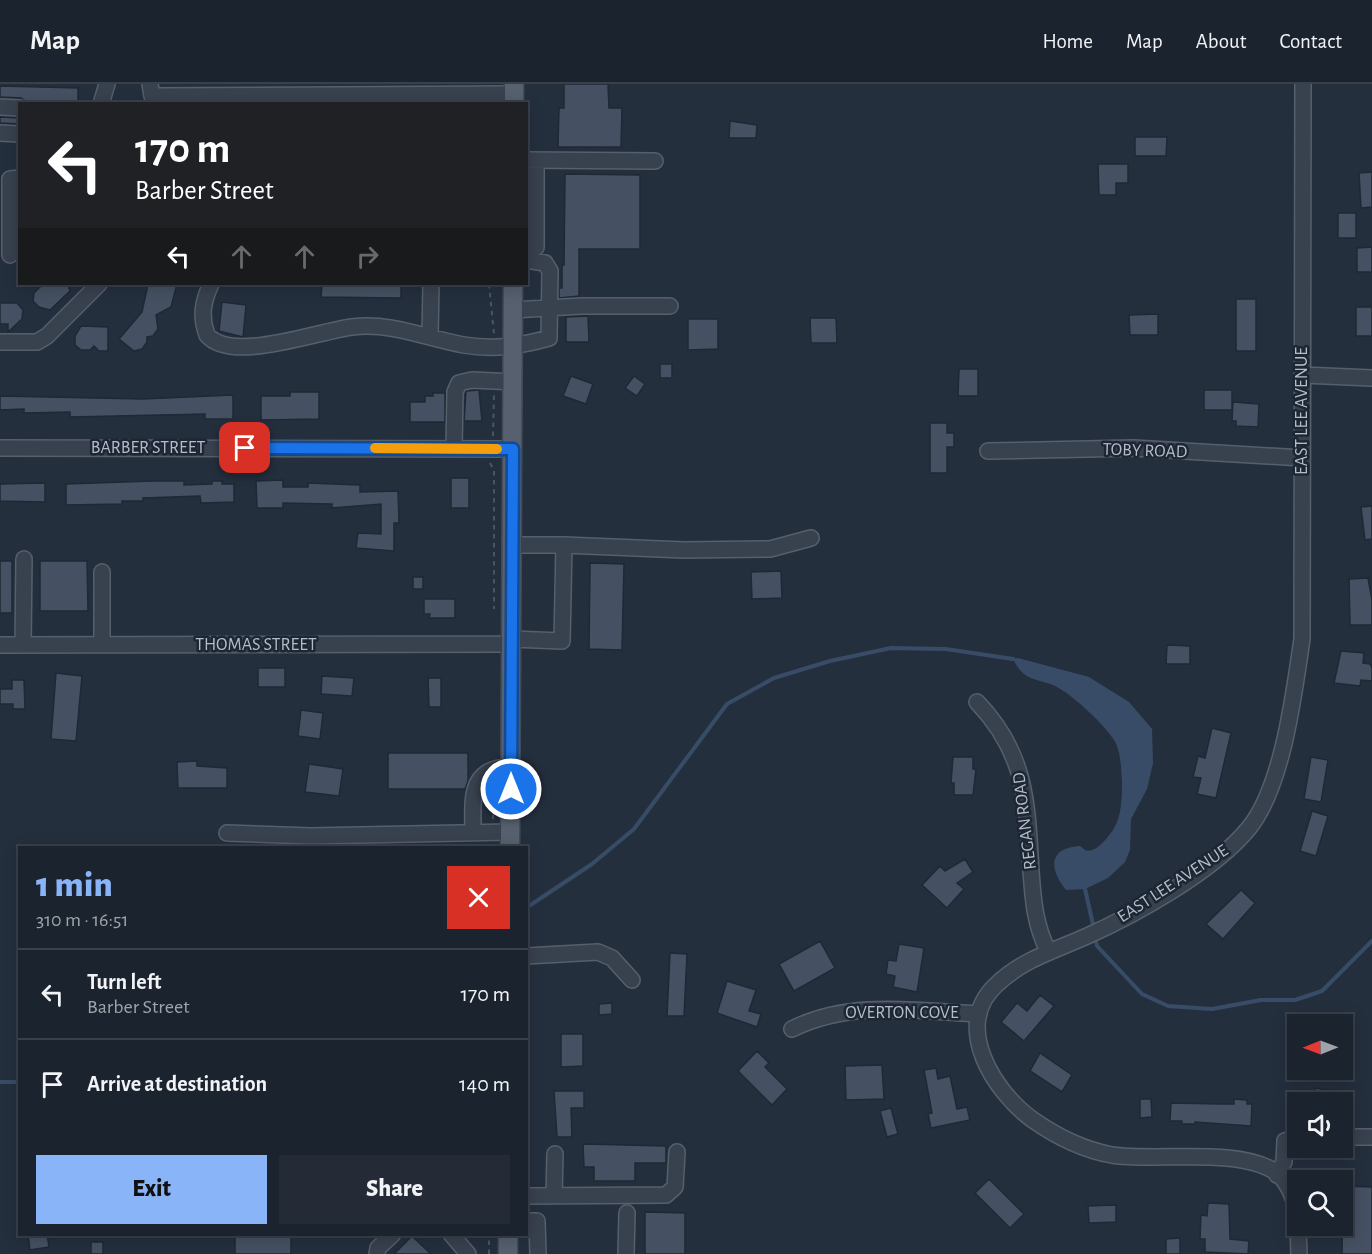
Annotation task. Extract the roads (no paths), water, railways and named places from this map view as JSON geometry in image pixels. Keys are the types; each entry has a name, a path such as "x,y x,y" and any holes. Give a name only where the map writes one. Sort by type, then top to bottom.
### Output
{"main road":[{"path":"510,840 513,285"},
{"path":"508,1236 508,1254"}],"street":[{"path":"102,102 106,84"},
{"path":"150,84 152,96 514,94"},
{"name":"EAST LEE AVENUE","path":"979,1014 986,996 1022,965 1137,911 1221,855 1259,815 1271,788 1291,707 1302,639 1303,84"},
{"path":"0,107 18,108"},
{"path":"0,133 18,134"},
{"path":"528,249 536,247 531,160 655,161"},
{"path":"10,255 10,179 18,178"},
{"path":"210,285 204,297 202,318 207,335 219,343 257,346 350,327 380,325 463,345 513,348 549,338 550,271 545,263 528,260"},
{"path":"0,342 37,342 47,336 98,285"},
{"path":"430,285 430,336"},
{"path":"513,310 670,306"},
{"path":"1303,375 1372,378"},
{"path":"454,449 457,386 464,380 513,382"},
{"name":"BARBER STREET","path":"0,448 513,449"},
{"name":"TOBY ROAD","path":"988,452 1134,448 1302,458"},
{"path":"512,545 684,550 770,549 811,538"},
{"name":"THOMAS STREET","path":"0,645 562,641 564,545"},
{"path":"23,645 24,559"},
{"path":"102,572 102,645"},
{"name":"REGAN ROAD","path":"977,702 999,728 1018,765 1027,806 1034,912 1048,951"},
{"path":"473,832 472,799 479,778 494,767 511,767"},
{"path":"227,833 310,836 473,832 510,840"},
{"path":"528,956 598,952 612,958 632,980"},
{"name":"OVERTON COVE","path":"792,1029 826,1015 848,1011 889,1009 979,1014"},
{"path":"979,1014 980,1048 993,1078 1019,1109 1060,1136 1109,1155 1251,1161 1277,1175 1287,1188"},
{"path":"1353,1137 1372,1137"},
{"path":"1277,1175 1284,1162 1287,1139"},
{"path":"528,1196 666,1194 675,1187 677,1152"},
{"path":"554,1196 555,1154"},
{"path":"626,1254 627,1213"},
{"path":"528,1221 537,1221 538,1254"},
{"path":"377,1254 378,1248 391,1236"},
{"path":"453,1236 468,1254"},
{"path":"1298,1236 1299,1254"}],"water":[{"path":"1018,658 1089,677 1129,702 1152,729 1153,763 1147,789 1131,819 1130,850 1125,862 1108,878 1085,889 1066,890 1057,875 1055,861 1057,855 1070,848 1080,846 1085,850 1093,850 1113,830 1120,813 1122,800 1118,749 1109,733 1086,709 1053,685 1026,675 1013,659"}],"waterway":[{"path":"528,907 592,864 634,829 727,704 774,678 830,661 891,648 946,649 1013,659"},
{"path":"1085,889 1094,929"},
{"path":"1095,936 1097,946 1142,994 1168,1006 1212,1009 1261,1000 1295,1000 1322,991 1372,941"},
{"path":"0,1082 18,1082"}]}
